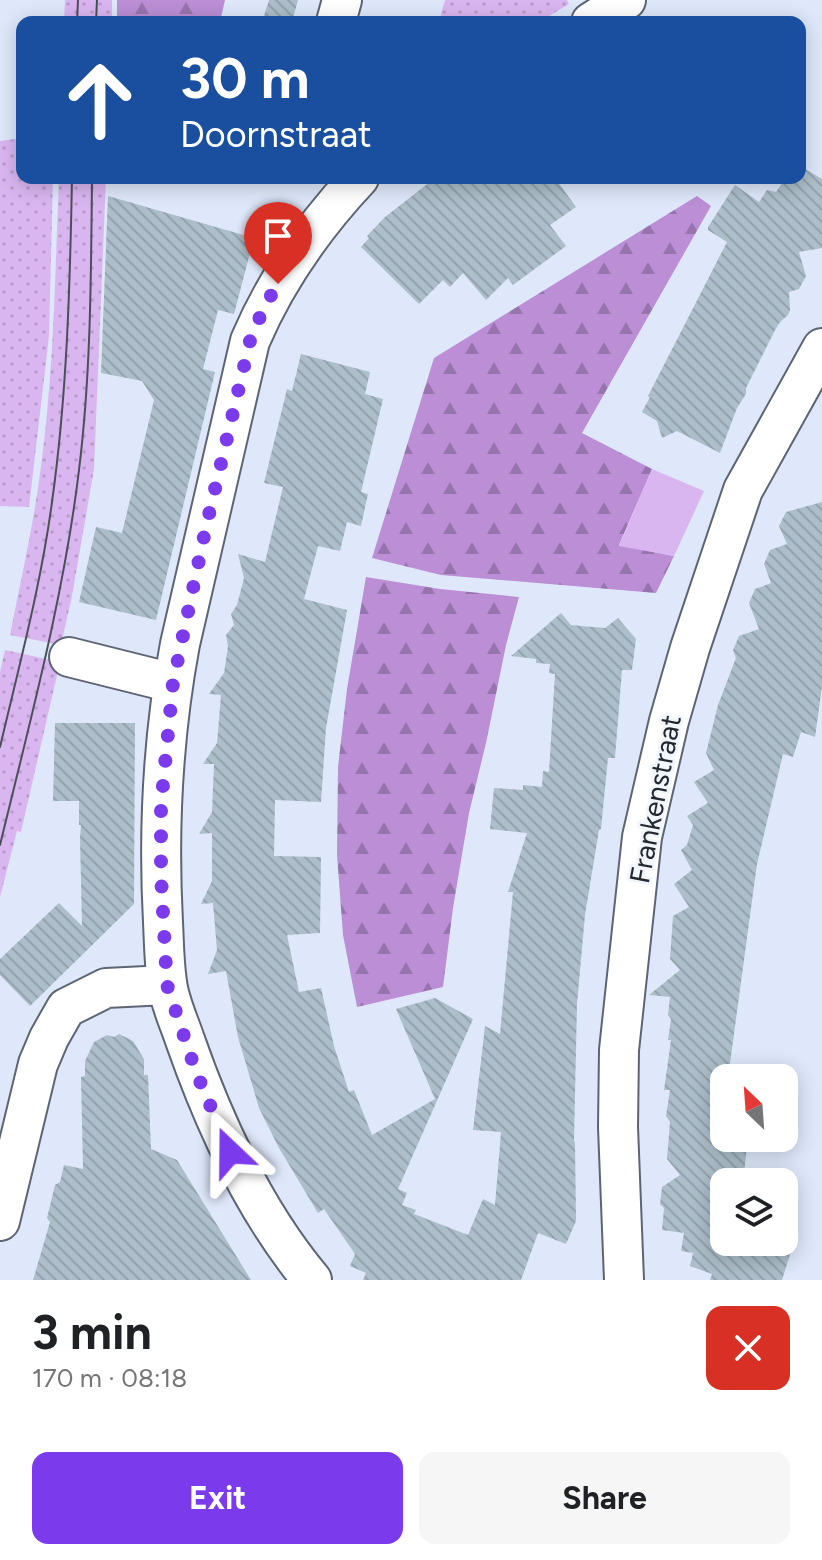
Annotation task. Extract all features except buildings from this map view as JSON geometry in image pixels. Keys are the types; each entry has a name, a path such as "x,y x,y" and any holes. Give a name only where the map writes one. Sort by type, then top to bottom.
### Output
{"street":[{"path":"601,16 626,0"},
{"path":"312,1280 267,1217 230,1152 196,1072 167,985 161,805 173,683 250,341 264,307 292,260 353,184"},
{"name":"Frankenstraat","path":"624,1280 618,1127 619,1050 642,837 690,648 743,490 822,348"},
{"path":"69,657 173,683"},
{"path":"0,1221 38,1064 66,1008 106,988 167,985"}],"shaded area":[{"path":"65,0 112,0 112,16 64,16"},
{"path":"445,0 567,0 569,4 549,16 441,16"},
{"path":"16,139 16,184 53,184 49,336 29,507 0,506 0,141"},
{"path":"59,184 106,184 94,469 61,645 10,635 35,509 49,394"},
{"path":"652,469 704,491 674,556 619,546"},
{"path":"5,650 60,662 21,832 17,831 0,897 0,672"}],"green space":[{"path":"117,0 225,0 221,16 117,16"},
{"path":"697,196 711,206 582,433 652,469 619,545 674,556 656,593 441,575 372,558 434,358"},
{"path":"366,577 519,597 469,813 443,987 357,1007 343,935 337,855 338,767 347,689"}],"tram line":[{"path":"77,16 78,0"},
{"path":"96,16 97,0"},
{"path":"0,747 36,595 52,502 64,381 72,184"},
{"path":"0,845 45,658 73,517 88,361 92,184"}],"route":[{"path":"230,1152 196,1072 167,985 161,805 173,683 206,527 250,341 264,307 278,284"}]}
